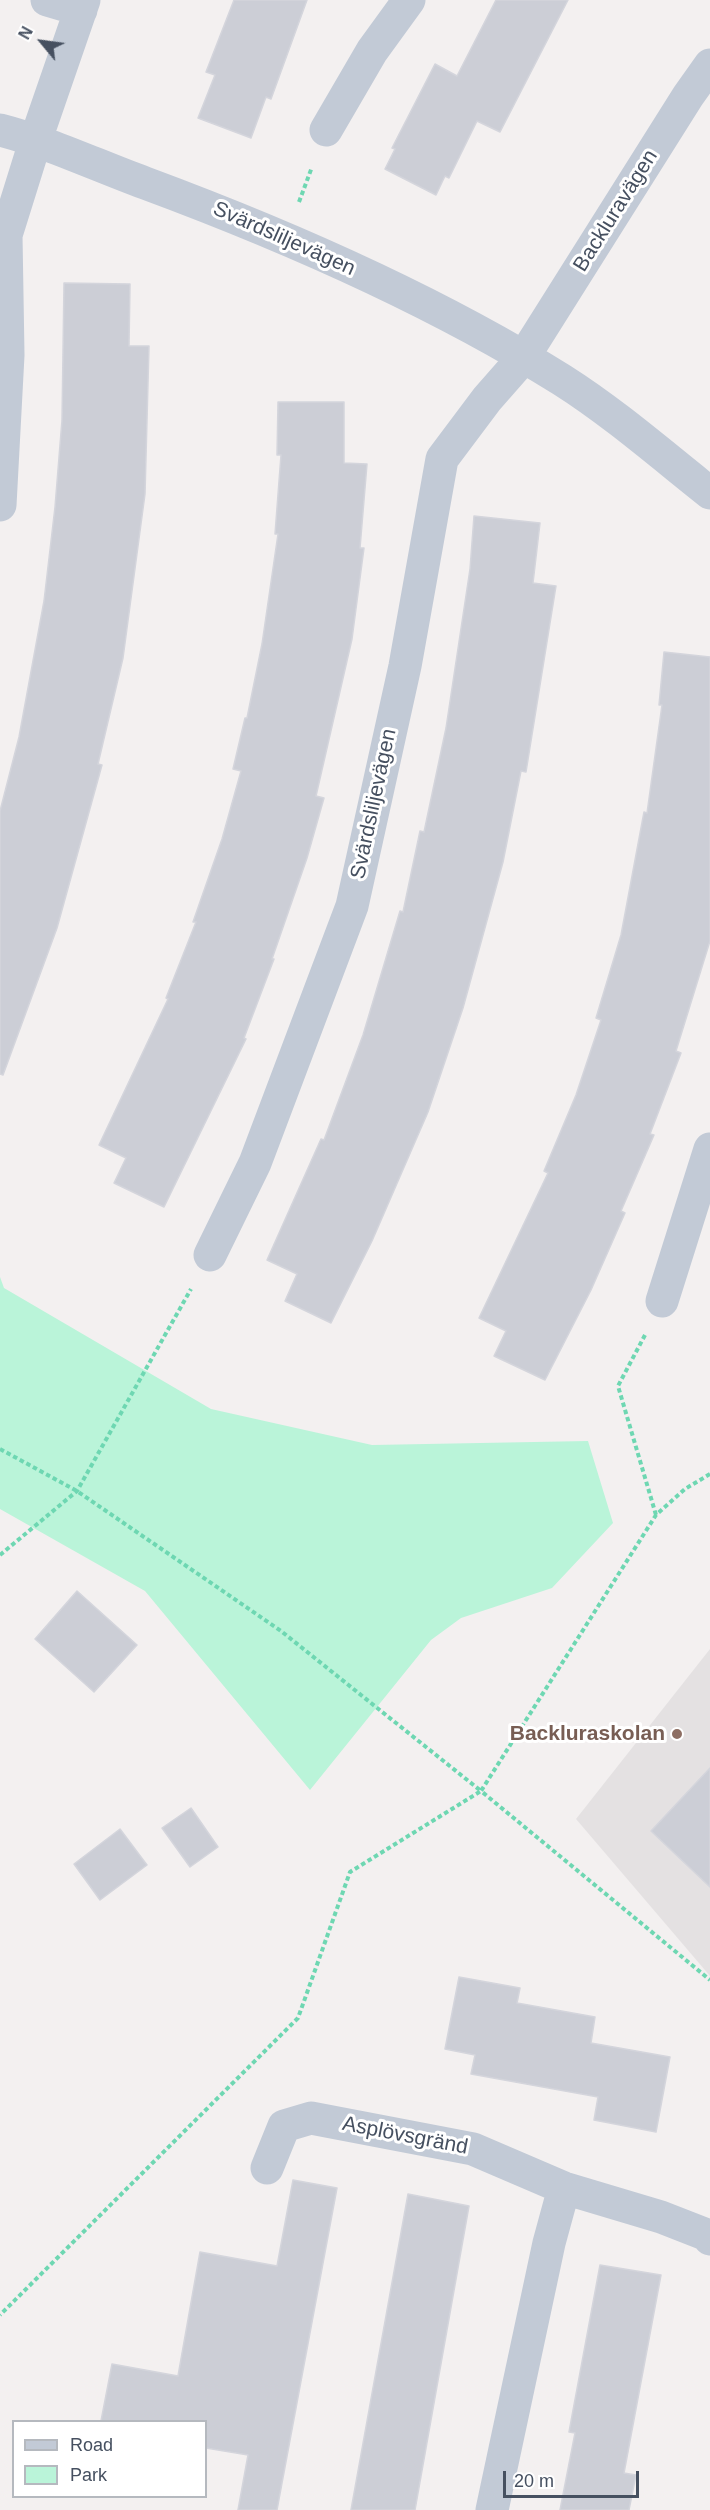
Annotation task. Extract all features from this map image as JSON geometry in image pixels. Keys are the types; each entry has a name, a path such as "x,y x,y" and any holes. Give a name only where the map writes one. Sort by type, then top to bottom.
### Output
{"street":[{"path":"0,505 8,356 6,235 82,5 47,0"},
{"path":"326,130 372,51 409,0"},
{"name":"Backluravägen","path":"523,358 688,96 710,65"},
{"name":"Svärdsliljevägen","path":"0,130 36,139 108,169 229,214 463,323 564,381 710,493"},
{"name":"Svärdsliljevägen","path":"210,1255 255,1164 352,906 405,666 442,459 487,399 523,358"},
{"path":"662,1301 710,1149"},
{"name":"Asplövsgränd","path":"267,2168 284,2126 311,2118 473,2149 564,2188 661,2217 707,2235 710,2239"},
{"path":"492,2510 549,2243 564,2188"}],"path":[{"path":"285,239 326,130"},
{"path":"0,1555 76,1491 210,1255"},
{"path":"656,1515 618,1386 662,1301"},
{"path":"0,1449 76,1491 281,1631 481,1791 710,1980"},
{"path":"0,2315 298,2018 350,1872 481,1791 656,1515 685,1489 710,1474"}],"shaded area":[{"name":"Backluraskolan","path":"710,1649 710,1976 576,1819"}],"green space":[{"path":"0,1277 4,1288 211,1409 372,1445 588,1441 613,1523 552,1588 461,1618 431,1640 310,1790 145,1591 0,1509"}],"building":[{"path":"234,0 307,0 271,99 266,97 251,138 198,118 215,75 206,72"},
{"path":"496,0 568,0 500,132 477,121 449,178 445,176 436,195 385,169 395,149 392,148 435,64 457,76"},
{"path":"64,283 130,284 129,346 149,346 145,494 123,658 98,764 102,765 57,928 3,1075 0,1074 0,811 19,737 44,601 62,420"},
{"path":"278,402 344,402 344,463 367,464 360,548 364,548 352,639 316,796 324,798 307,858 272,959 274,959 244,1038 246,1039 164,1207 114,1183 126,1158 99,1145 168,999 166,998 196,922 193,922 222,839 241,771 233,769 245,718 247,718 262,644 278,534 275,534 281,455 277,455"},
{"path":"474,516 540,523 533,583 556,586 526,772 521,771 503,862 463,1008 428,1112 372,1241 331,1323 285,1301 297,1274 267,1260 321,1139 324,1140 363,1035 400,911 403,912 420,831 424,832 446,728 470,569"},
{"path":"664,652 710,657 710,941 676,1051 681,1053 650,1134 654,1135 621,1211 625,1213 591,1290 545,1380 494,1356 506,1331 479,1318 548,1173 544,1171 576,1095 601,1020 596,1018 621,935 644,812 647,813 662,705 659,705"},
{"path":"77,1591 137,1645 94,1692 35,1639"},
{"path":"710,1768 710,1887 651,1831"},
{"path":"191,1808 218,1847 190,1867 162,1828"},
{"path":"120,1829 147,1865 100,1900 74,1864"},
{"path":"459,1977 520,1988 517,2003 595,2017 591,2043 670,2057 656,2132 594,2120 598,2097 471,2074 475,2055 445,2049"},
{"path":"293,2180 337,2188 277,2510 238,2510 248,2455 207,2448 207,2420 101,2420 112,2364 178,2376 200,2252 277,2266"},
{"path":"408,2194 469,2206 415,2510 351,2510"},
{"path":"600,2265 661,2275 624,2473 636,2475 629,2510 560,2510 575,2433 569,2432"}],"place":[{"name":"Backluraskolan","path":"677,1734"}]}
